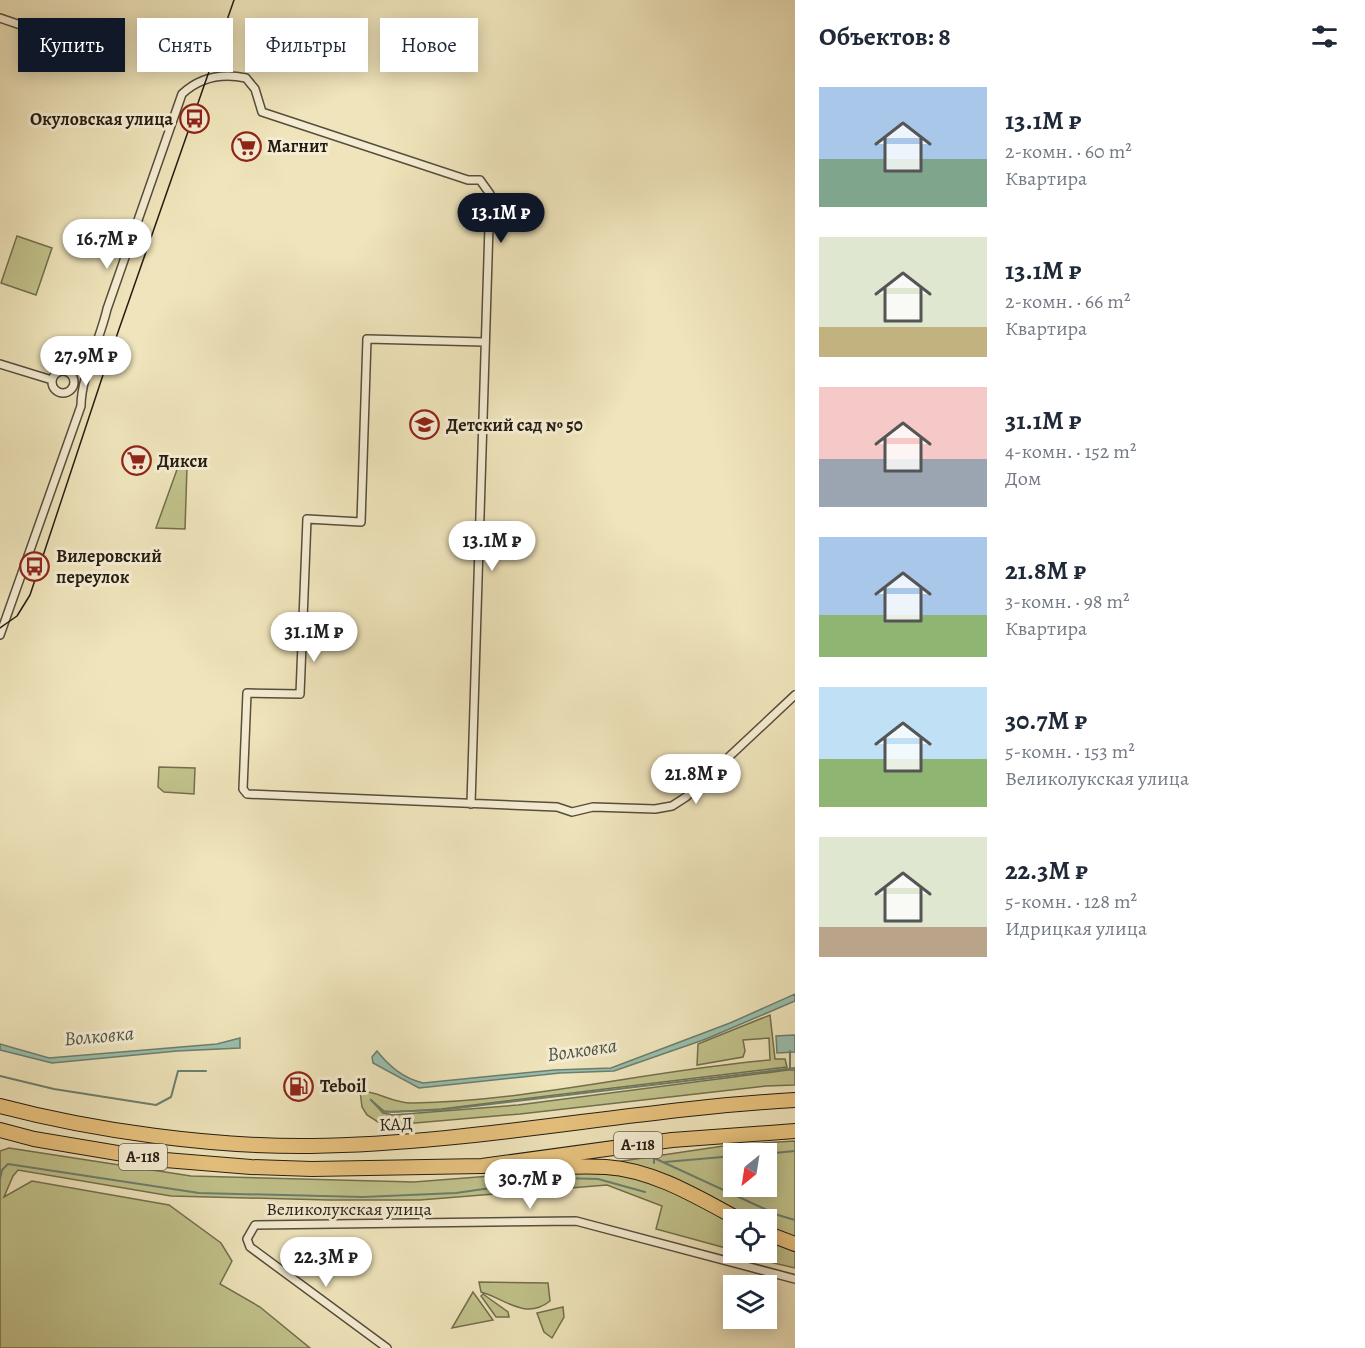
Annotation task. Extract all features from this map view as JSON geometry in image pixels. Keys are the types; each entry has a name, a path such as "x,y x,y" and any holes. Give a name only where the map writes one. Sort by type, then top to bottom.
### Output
{"highway":[{"name":"КАД","path":"0,1106 34,1115 208,1141 310,1146 417,1141 583,1123 664,1111 795,1100"},
{"name":"А-118","path":"0,1130 34,1139 188,1163 312,1169 482,1166 672,1140 795,1131"},
{"path":"482,1166 606,1167 629,1170 668,1183 723,1211"},
{"path":"777,1237 795,1244"}],"street":[{"path":"0,18 18,24"},
{"path":"0,635 81,406 77,388 74,380 67,372 58,373 52,380 53,387 58,393 77,388 101,337 107,309 182,94 199,80 243,77 255,89 262,112 468,180 484,182 490,194 471,804"},
{"path":"484,342 367,339 361,522 307,519 300,694 247,693 244,783 247,794 557,807 572,812 593,807 655,809 672,806 686,797 795,695"},
{"path":"0,364 52,380"},
{"path":"0,617 8,614"},
{"name":"Великолукская улица","path":"387,1348 250,1247 247,1239 255,1225 576,1221 795,1279"}],"green space":[{"path":"17,236 52,248 36,295 1,283"},
{"path":"179,464 187,467 185,529 156,528"},
{"path":"159,767 195,768 194,794 164,792 158,787"},
{"path":"770,1015 775,1059 785,1059 787,1067 441,1109 384,1111 370,1099 383,1113 393,1115 518,1105 788,1070 795,1070 795,1085 766,1086 520,1114 392,1125 378,1122 367,1115 362,1107 360,1091 406,1103 458,1101 770,1060 769,1038 743,1040 745,1051 743,1057 697,1065 698,1044"},
{"path":"795,1141 795,1241 777,1233 777,1209 728,1209 686,1187 609,1163 723,1146 723,1197 777,1197 777,1143 762,1143"},
{"path":"9,1148 191,1176 414,1182 567,1170 628,1176 665,1187 723,1217 723,1247 656,1229 662,1206 607,1185 420,1200 328,1200 171,1196 18,1170 4,1197 32,1181 169,1205 221,1243 232,1261 220,1284 260,1307 310,1348 0,1348 0,1151"},
{"path":"777,1244 795,1251 795,1268 774,1263 777,1263"},
{"path":"479,1282 548,1283 550,1301 541,1307 523,1309 481,1292"},
{"path":"473,1292 493,1320 452,1328"},
{"path":"483,1294 508,1312 509,1317 496,1317 481,1296"},
{"path":"563,1307 564,1317 552,1338 544,1332 537,1313"}],"shaded area":[{"path":"795,994 795,1001 706,1039 614,1071 560,1073 419,1088 373,1063 372,1057 377,1051 397,1071 423,1083 554,1070 611,1068 730,1023"},
{"path":"795,1035 795,1052 777,1053 776,1036"},
{"path":"240,1038 240,1048 177,1051 52,1063 0,1050 0,1044 49,1058 217,1044"}],"waterway":[{"path":"790,1051 790,1068"},
{"path":"371,1100 383,1112 441,1110 795,1068"},
{"path":"0,1076 54,1089 156,1105 171,1097 178,1071 206,1071"},
{"path":"777,1153 795,1151"},
{"path":"665,1162 723,1157"},
{"path":"654,1163 654,1158 778,1215 795,1220"},
{"path":"0,1179 2,1170 8,1164 199,1193 363,1197 456,1193 561,1178 598,1179 645,1192"}],"tram line":[{"path":"0,628 17,616 30,595 103,375 234,0"}],"place":[{"name":"Окуловская улица","path":"194,119"},
{"name":"Магнит","path":"246,146"},
{"name":"Детский сад № 50","path":"425,425"},
{"name":"Дикси","path":"136,461"},
{"name":"Вилеровский переулок","path":"35,566"},
{"name":"Teboil","path":"299,1086"}],"water label":[{"name":"Волковка","path":"99,1036"},
{"name":"Волковка","path":"582,1050"}]}
